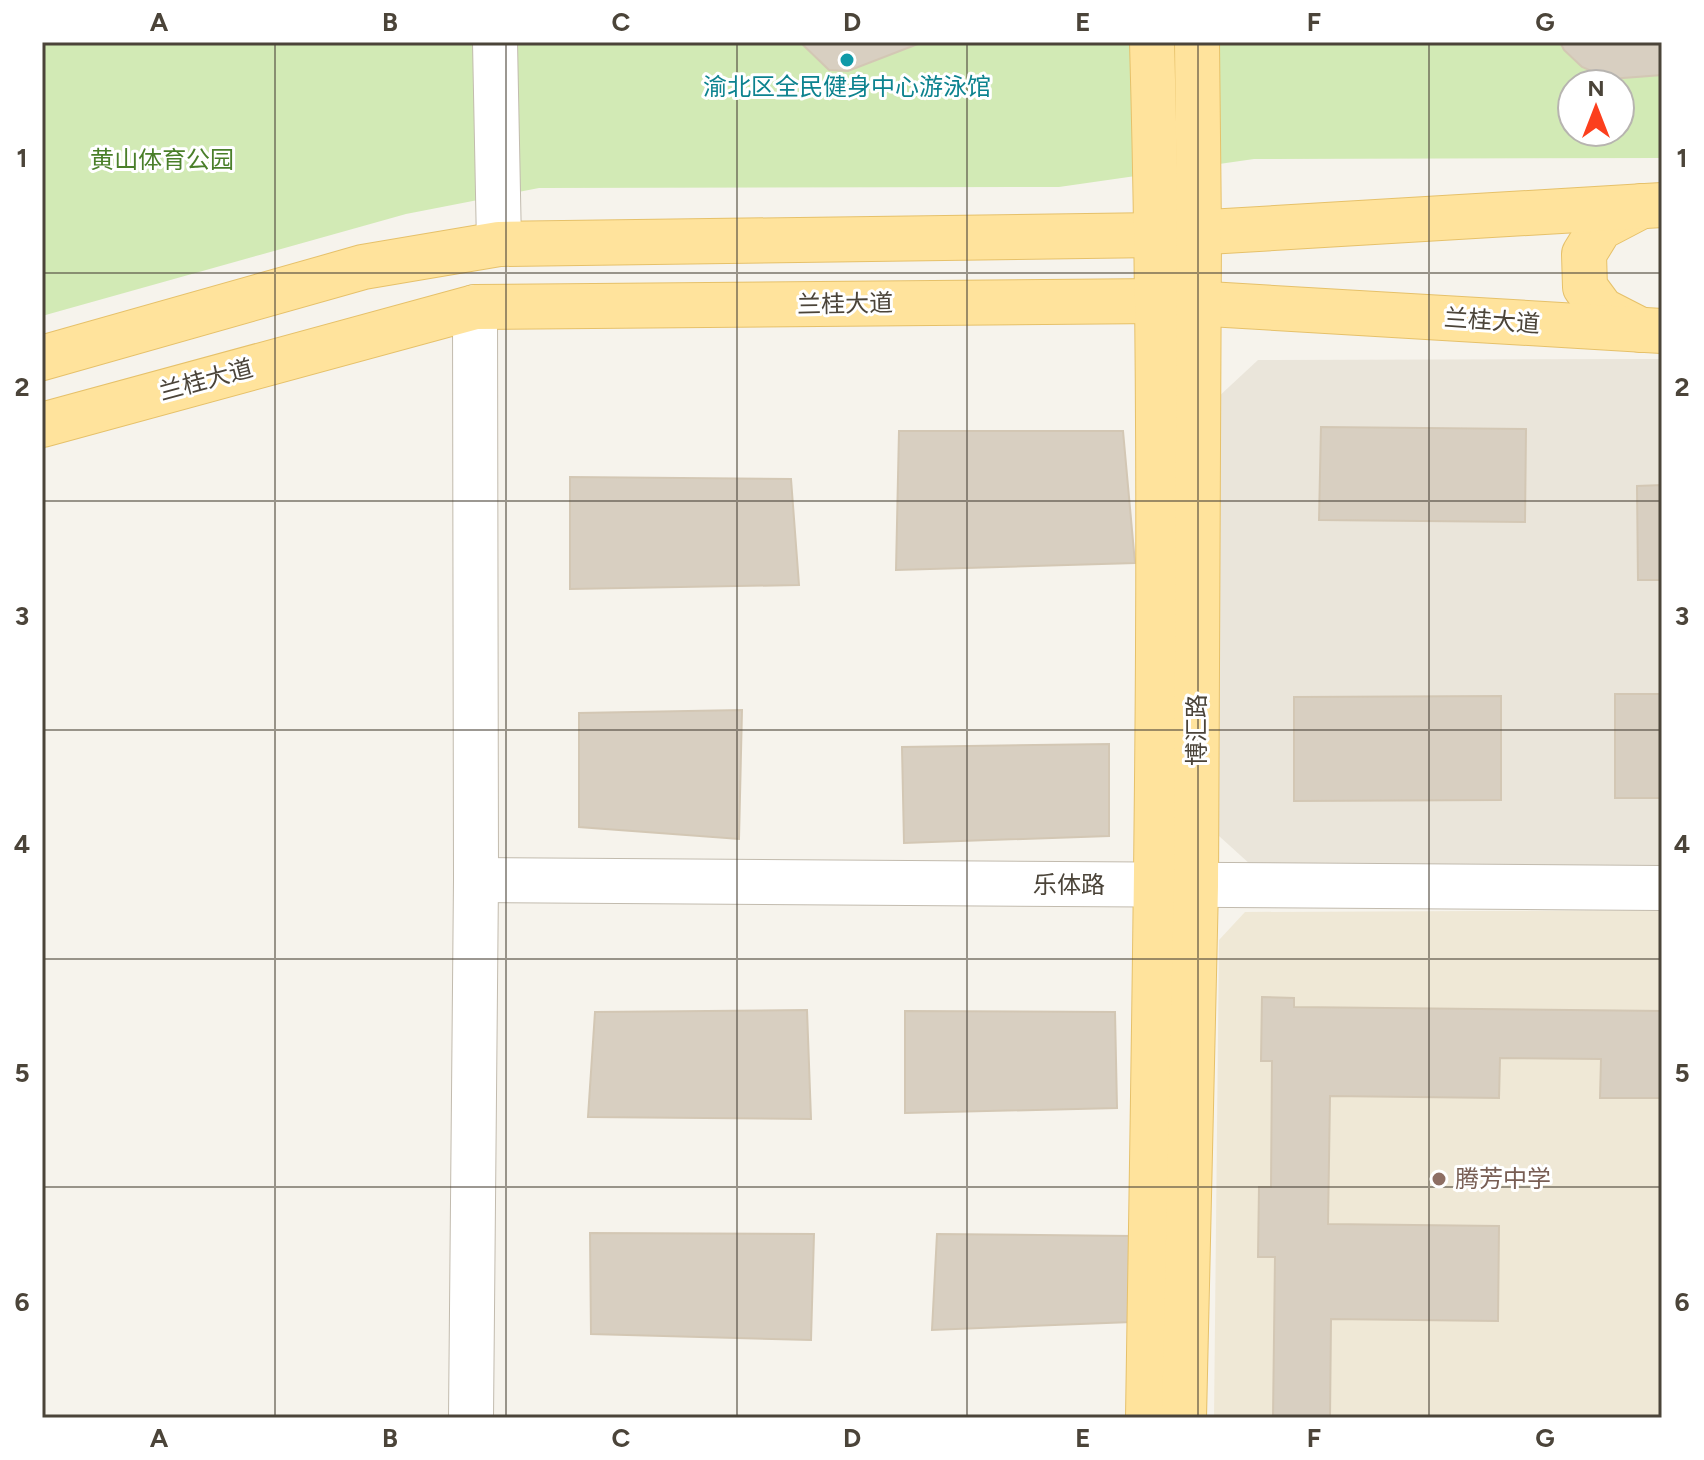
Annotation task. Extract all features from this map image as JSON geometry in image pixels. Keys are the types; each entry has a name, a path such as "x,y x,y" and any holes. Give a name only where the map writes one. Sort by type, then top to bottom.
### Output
{"main road":[{"name":"博汇路","path":"1152,42 1178,234"},
{"name":"博汇路","path":"1184,1418 1176,886 1178,234 1197,42"},
{"path":"42,358 363,267 499,244 1178,234 1653,205"},
{"path":"1652,331 1602,310 1585,287 1584,254 1600,228 1653,205"},
{"name":"兰桂大道","path":"42,425 475,307 1178,302 1652,331"},
{"name":"博汇路","path":"1148,1418 1176,886"}],"street":[{"path":"495,42 499,244"},
{"path":"471,1418 476,880 475,307"},
{"name":"乐体路","path":"476,880 1662,888"}],"shaded area":[{"path":"1662,359 1662,867 1251,865 1219,836 1216,399 1258,360"},
{"name":"腾芳中学","path":"1662,910 1662,1418 1214,1418 1219,940 1245,912"}],"green space":[{"name":"黄山体育公园","path":"42,42 1662,42 1662,158 1254,159 1059,187 539,188 406,214 42,316"}],"building":[{"name":"渝北区全民健身中心游泳馆","path":"800,42 923,42 848,71 829,70"},
{"path":"1560,42 1662,42 1662,75 1636,77 1636,68 1584,68 1564,50"},
{"path":"1321,427 1526,429 1525,522 1319,520"},
{"path":"899,431 1123,431 1135,563 896,570"},
{"path":"570,477 791,479 799,585 570,589"},
{"path":"1662,485 1662,580 1638,580 1637,486"},
{"path":"1615,694 1662,694 1662,798 1615,798"},
{"path":"1501,696 1501,800 1294,801 1294,697"},
{"path":"742,710 739,839 579,827 579,713"},
{"path":"1109,744 1109,836 904,843 902,747"},
{"path":"1262,997 1294,998 1294,1007 1662,1011 1662,1098 1600,1098 1601,1059 1500,1058 1499,1098 1330,1096 1328,1224 1499,1226 1498,1321 1331,1319 1330,1418 1273,1418 1275,1257 1258,1257 1259,1187 1271,1187 1272,1061 1261,1061"},
{"path":"807,1010 811,1119 588,1117 595,1012"},
{"path":"905,1011 1115,1012 1117,1108 905,1113"},
{"path":"590,1233 814,1234 811,1340 591,1334"},
{"path":"937,1234 1132,1236 1131,1322 932,1330"}],"place":[{"name":"渝北区全民健身中心游泳馆","path":"847,60"},
{"name":"腾芳中学","path":"1439,1179"}]}
